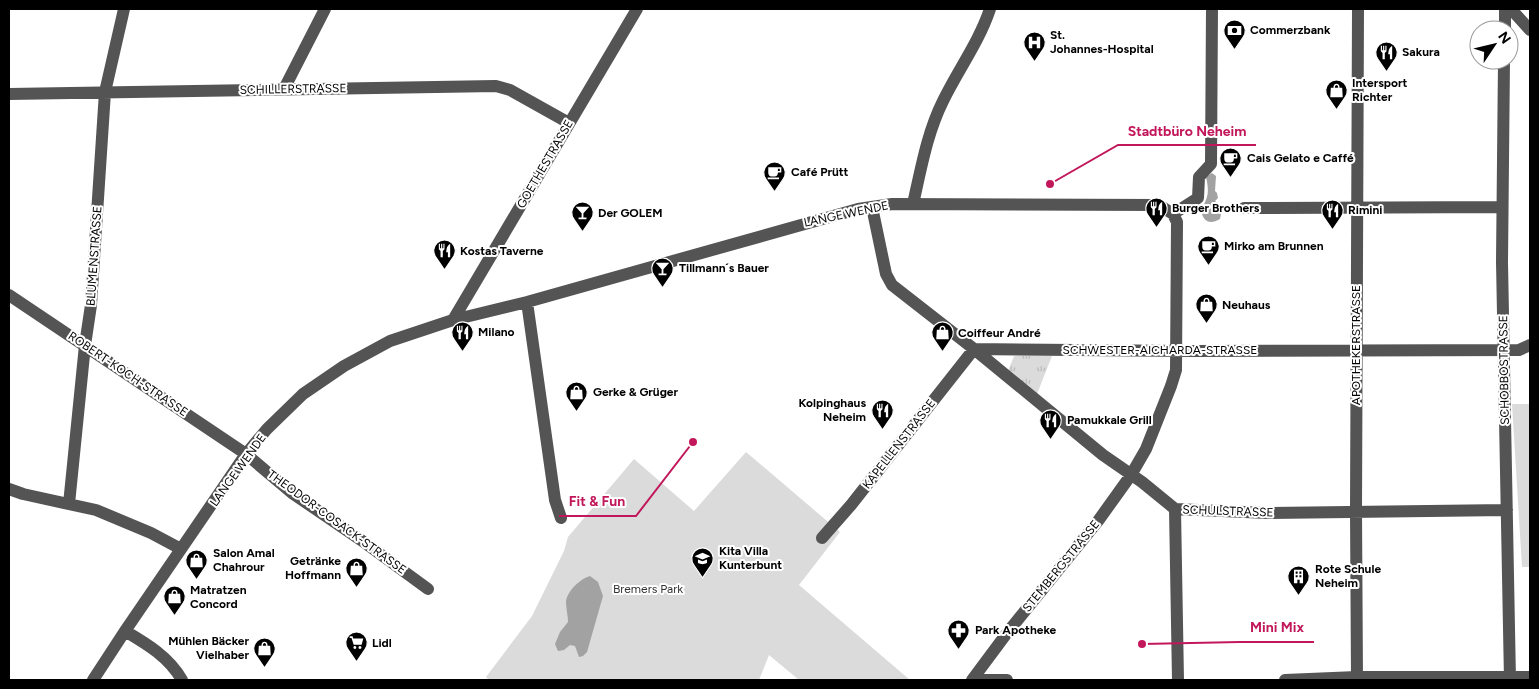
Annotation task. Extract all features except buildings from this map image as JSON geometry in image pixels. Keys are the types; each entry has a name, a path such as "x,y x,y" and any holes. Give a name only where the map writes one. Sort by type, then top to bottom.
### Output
{"street":[{"name":"BLUMENSTRASSE","path":"69,504 85,345 92,305 105,92 124,9"},
{"path":"284,89 325,9"},
{"name":"GOETHESTRASSE","path":"453,320 637,9"},
{"path":"913,204 927,145 937,116 983,29 990,9"},
{"path":"1173,214 1198,198 1199,177 1211,164 1212,9"},
{"name":"APOTHEKERSTRASSE","path":"1357,679 1356,206 1358,9"},
{"path":"1511,9 1530,30"},
{"name":"SCHOBBOSTRASSE","path":"1504,70 1503,350 1510,679"},
{"name":"SCHILLERSTRASSE","path":"9,94 496,86 510,90 569,123"},
{"name":"LANGE WENDE","path":"93,680 246,454 267,429 292,404 330,374 390,341 453,320 527,302 833,215 872,207 892,204 1160,205 1173,214"},
{"path":"1244,208 1356,206 1502,207"},
{"path":"872,207 886,274 890,282 974,349"},
{"name":"STEMBERGSTRASSE","path":"972,680 1007,633 1098,521 1142,457 1176,370 1177,222 1173,214"},
{"name":"ROBERT-KOCH-STRASSE","path":"9,294 246,454"},
{"path":"527,302 555,500 561,518"},
{"name":"SCHWESTER-AICHARDA-STRASSE","path":"974,349 1519,350 1530,345"},
{"name":"SCHULSTRASSE","path":"974,349 1089,443 1175,508 1268,513 1507,510"},
{"name":"KAPELLENSTRASSE","path":"822,538 851,505 974,349"},
{"name":"THEODOR-COSACK-STRASSE","path":"246,454 292,493 428,589"},
{"path":"9,489 23,494 96,510 151,533 181,549"},
{"path":"1175,508 1178,680"},
{"path":"125,631 150,645 175,668 182,680"},
{"path":"1285,680 1510,679 1530,677"},
{"path":"972,680 1007,680"}],"green space":[{"path":"1014,356 1052,356 1037,394 1008,371"},
{"path":"1512,404 1530,404 1530,567 1522,567"},
{"name":"Bremers Park","path":"746,452 840,532 799,585 910,680 799,680 769,655 759,680 489,680 486,677 532,616 564,551 568,537 634,459 694,511"}],"shaded area":[{"path":"1212,173 1216,176 1215,191 1218,198 1215,201 1222,209 1220,219 1210,222 1205,220 1201,210 1208,194 1206,177"},
{"path":"590,576 598,582 603,596 587,652 579,657 575,646 570,645 564,650 558,651 555,644 560,632 568,622 566,602 571,590"}],"place":[{"name":"Commerzbank","path":"1234,49"},
{"name":"St. Johannes-Hospital","path":"1034,61"},
{"name":"Sakura","path":"1386,71"},
{"name":"Intersport Richter","path":"1336,109"},
{"name":"Cais Gelato e Caffé","path":"1231,177"},
{"name":"Stadtbüro Neheim","path":"1050,184"},
{"name":"Café Prütt","path":"775,191"},
{"name":"Burger Brothers","path":"1156,227"},
{"name":"Rimini","path":"1332,229"},
{"name":"Der GOLEM","path":"582,232"},
{"name":"Mirko am Brunnen","path":"1208,265"},
{"name":"Kostas Taverne","path":"444,270"},
{"name":"Tillmann´s Bauer","path":"663,287"},
{"name":"Neuhaus","path":"1206,324"},
{"name":"Milano","path":"462,351"},
{"name":"Coiffeur André","path":"942,352"},
{"name":"Gerke & Grüger","path":"577,411"},
{"name":"Kolpinghaus Neheim","path":"882,429"},
{"name":"Pamukkale Grill","path":"1051,439"},
{"name":"Fit & Fun","path":"693,442"},
{"name":"Kita Villa Kunterbunt","path":"703,577"},
{"name":"Salon Amal Chahrour","path":"197,579"},
{"name":"Getränke Hoffmann","path":"357,587"},
{"name":"Rote Schule Neheim","path":"1299,595"},
{"name":"Matratzen Concord","path":"174,616"},
{"name":"Mini Mix","path":"1142,644"},
{"name":"Park Apotheke","path":"959,649"},
{"name":"Lidl","path":"356,662"},
{"name":"Mühlen Bäcker Vielhaber","path":"265,667"}]}
